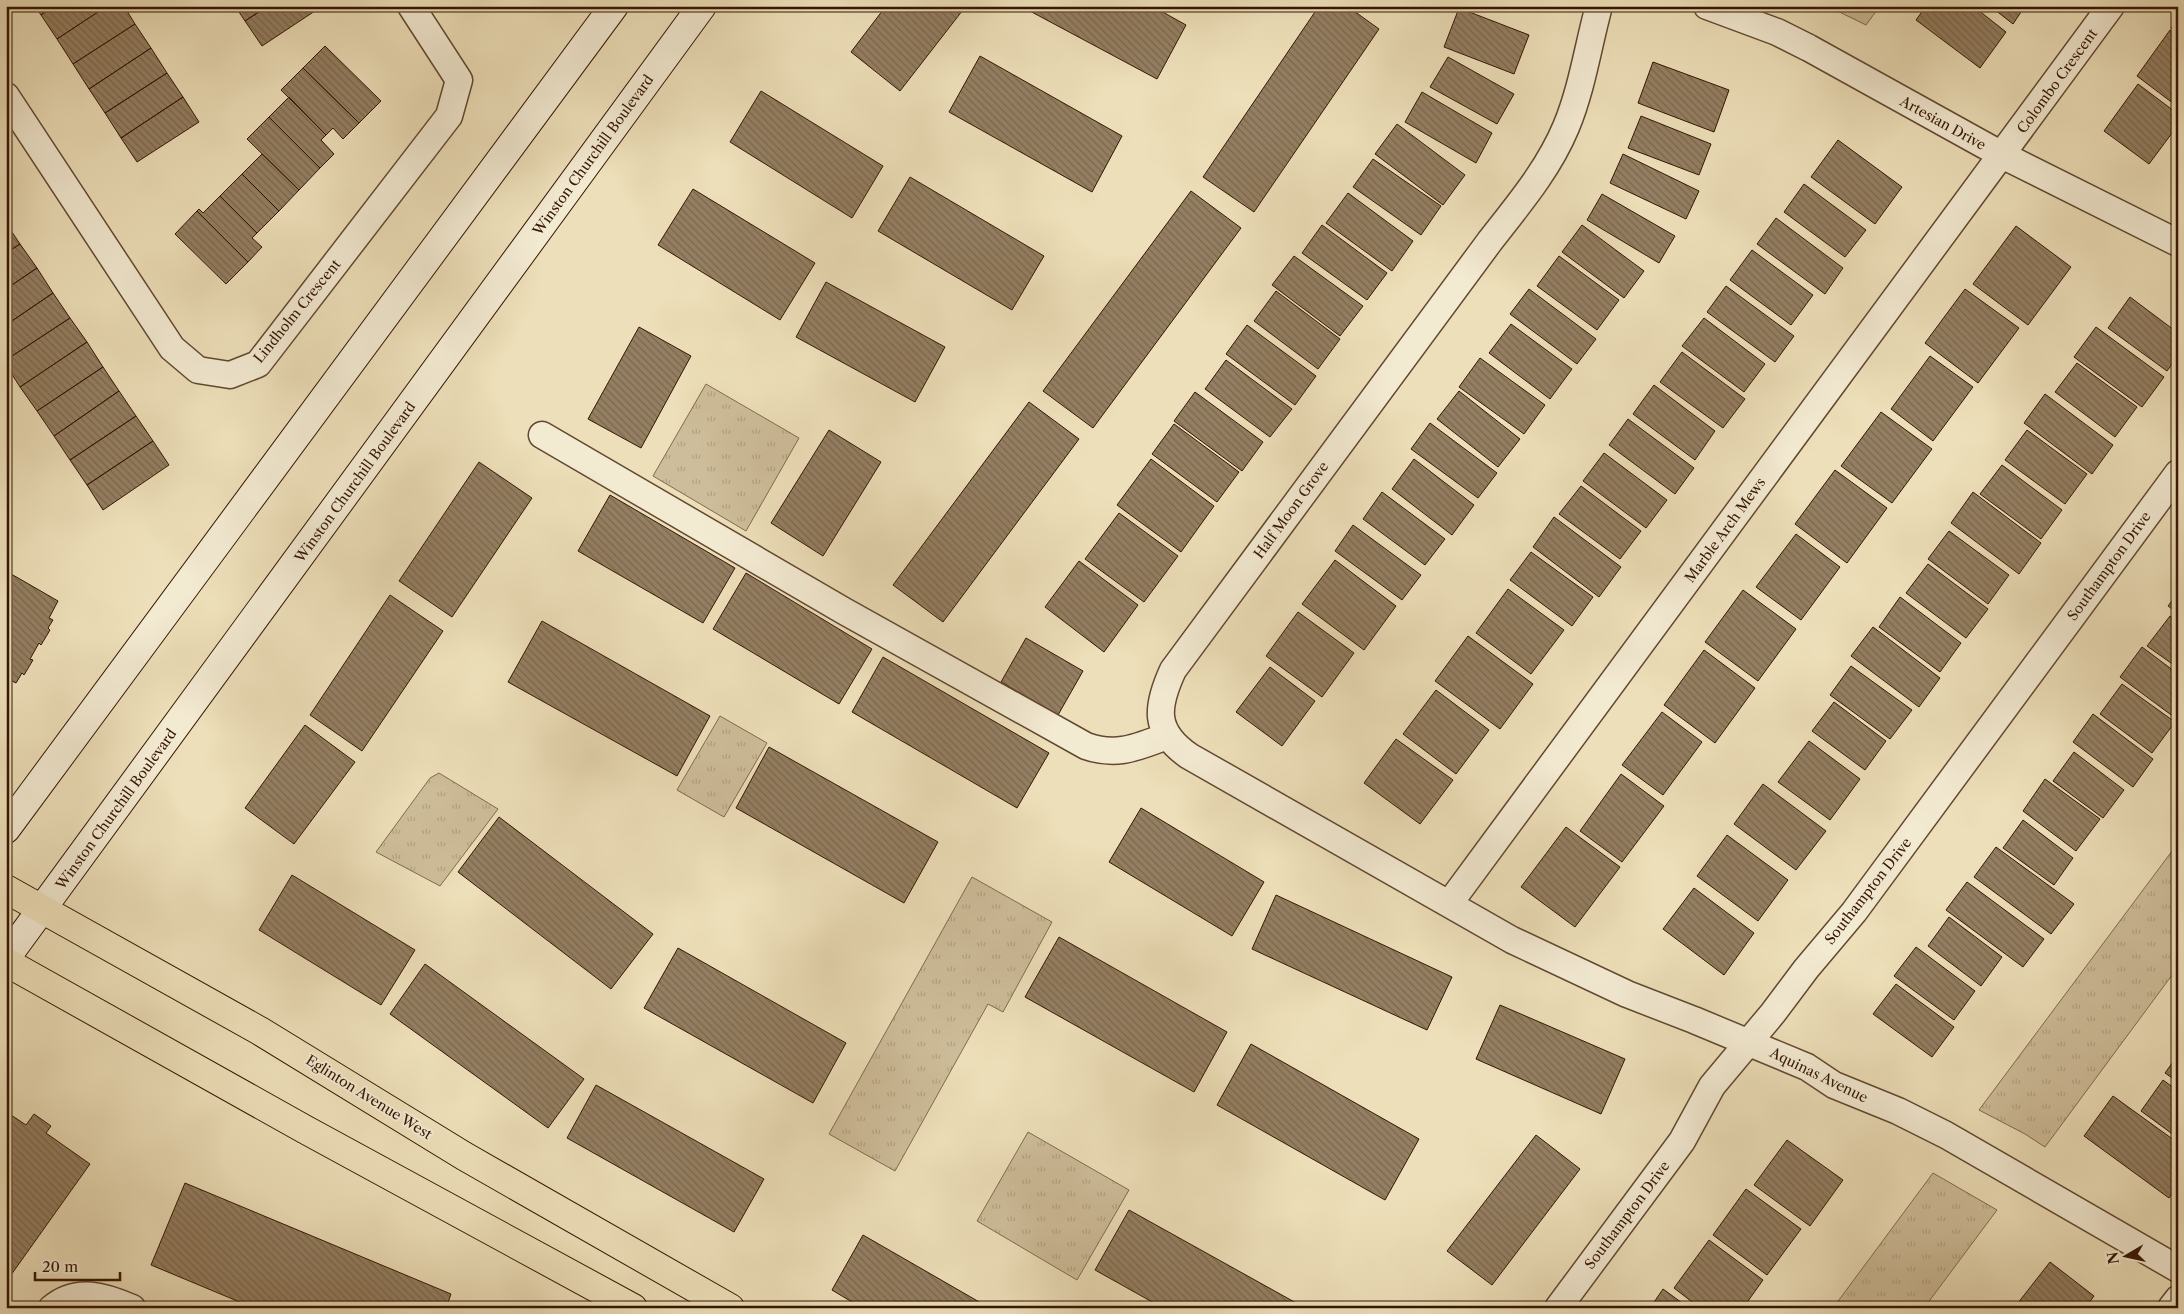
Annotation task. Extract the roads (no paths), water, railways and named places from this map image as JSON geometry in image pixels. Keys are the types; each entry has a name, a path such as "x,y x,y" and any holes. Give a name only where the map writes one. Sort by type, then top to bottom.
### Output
{"main road":[{"path":"6,829 614,6"},
{"name":"Winston Churchill Boulevard","path":"6,958 702,6"},
{"name":"Eglinton Avenue West","path":"6,889 260,1031 464,1156 730,1308"},
{"path":"6,962 315,1135 633,1308"}],"street":[{"name":"Lindholm Crescent","path":"6,96 172,348 198,370 230,376 258,364 449,116 459,80 411,6"},
{"name":"Half Moon Grove","path":"1449,904 1176,748 1161,724 1160,708 1164,690 1173,670 1490,241 1538,180 1566,127 1578,93 1599,6"},
{"name":"Artesian Drive","path":"1707,6 1777,32 1801,44 2002,156 2178,243"},
{"name":"Colombo Crescent","path":"2002,156 2112,6"},
{"name":"Marble Arch Mews","path":"1449,904 2002,156"},
{"path":"542,435 844,611 1086,746 1105,751 1126,750 1167,736"},
{"name":"Southampton Drive","path":"1558,1308 1682,1141 1712,1086 1854,912 2178,473"},
{"name":"Aquinas Avenue","path":"1449,904 1512,940 1627,994 1807,1067 1834,1085 1898,1111 1946,1135 2178,1269"},
{"path":"52,1308 62,1300 86,1295 106,1297 132,1308"},
{"path":"2171,1308 2178,1298"}]}
